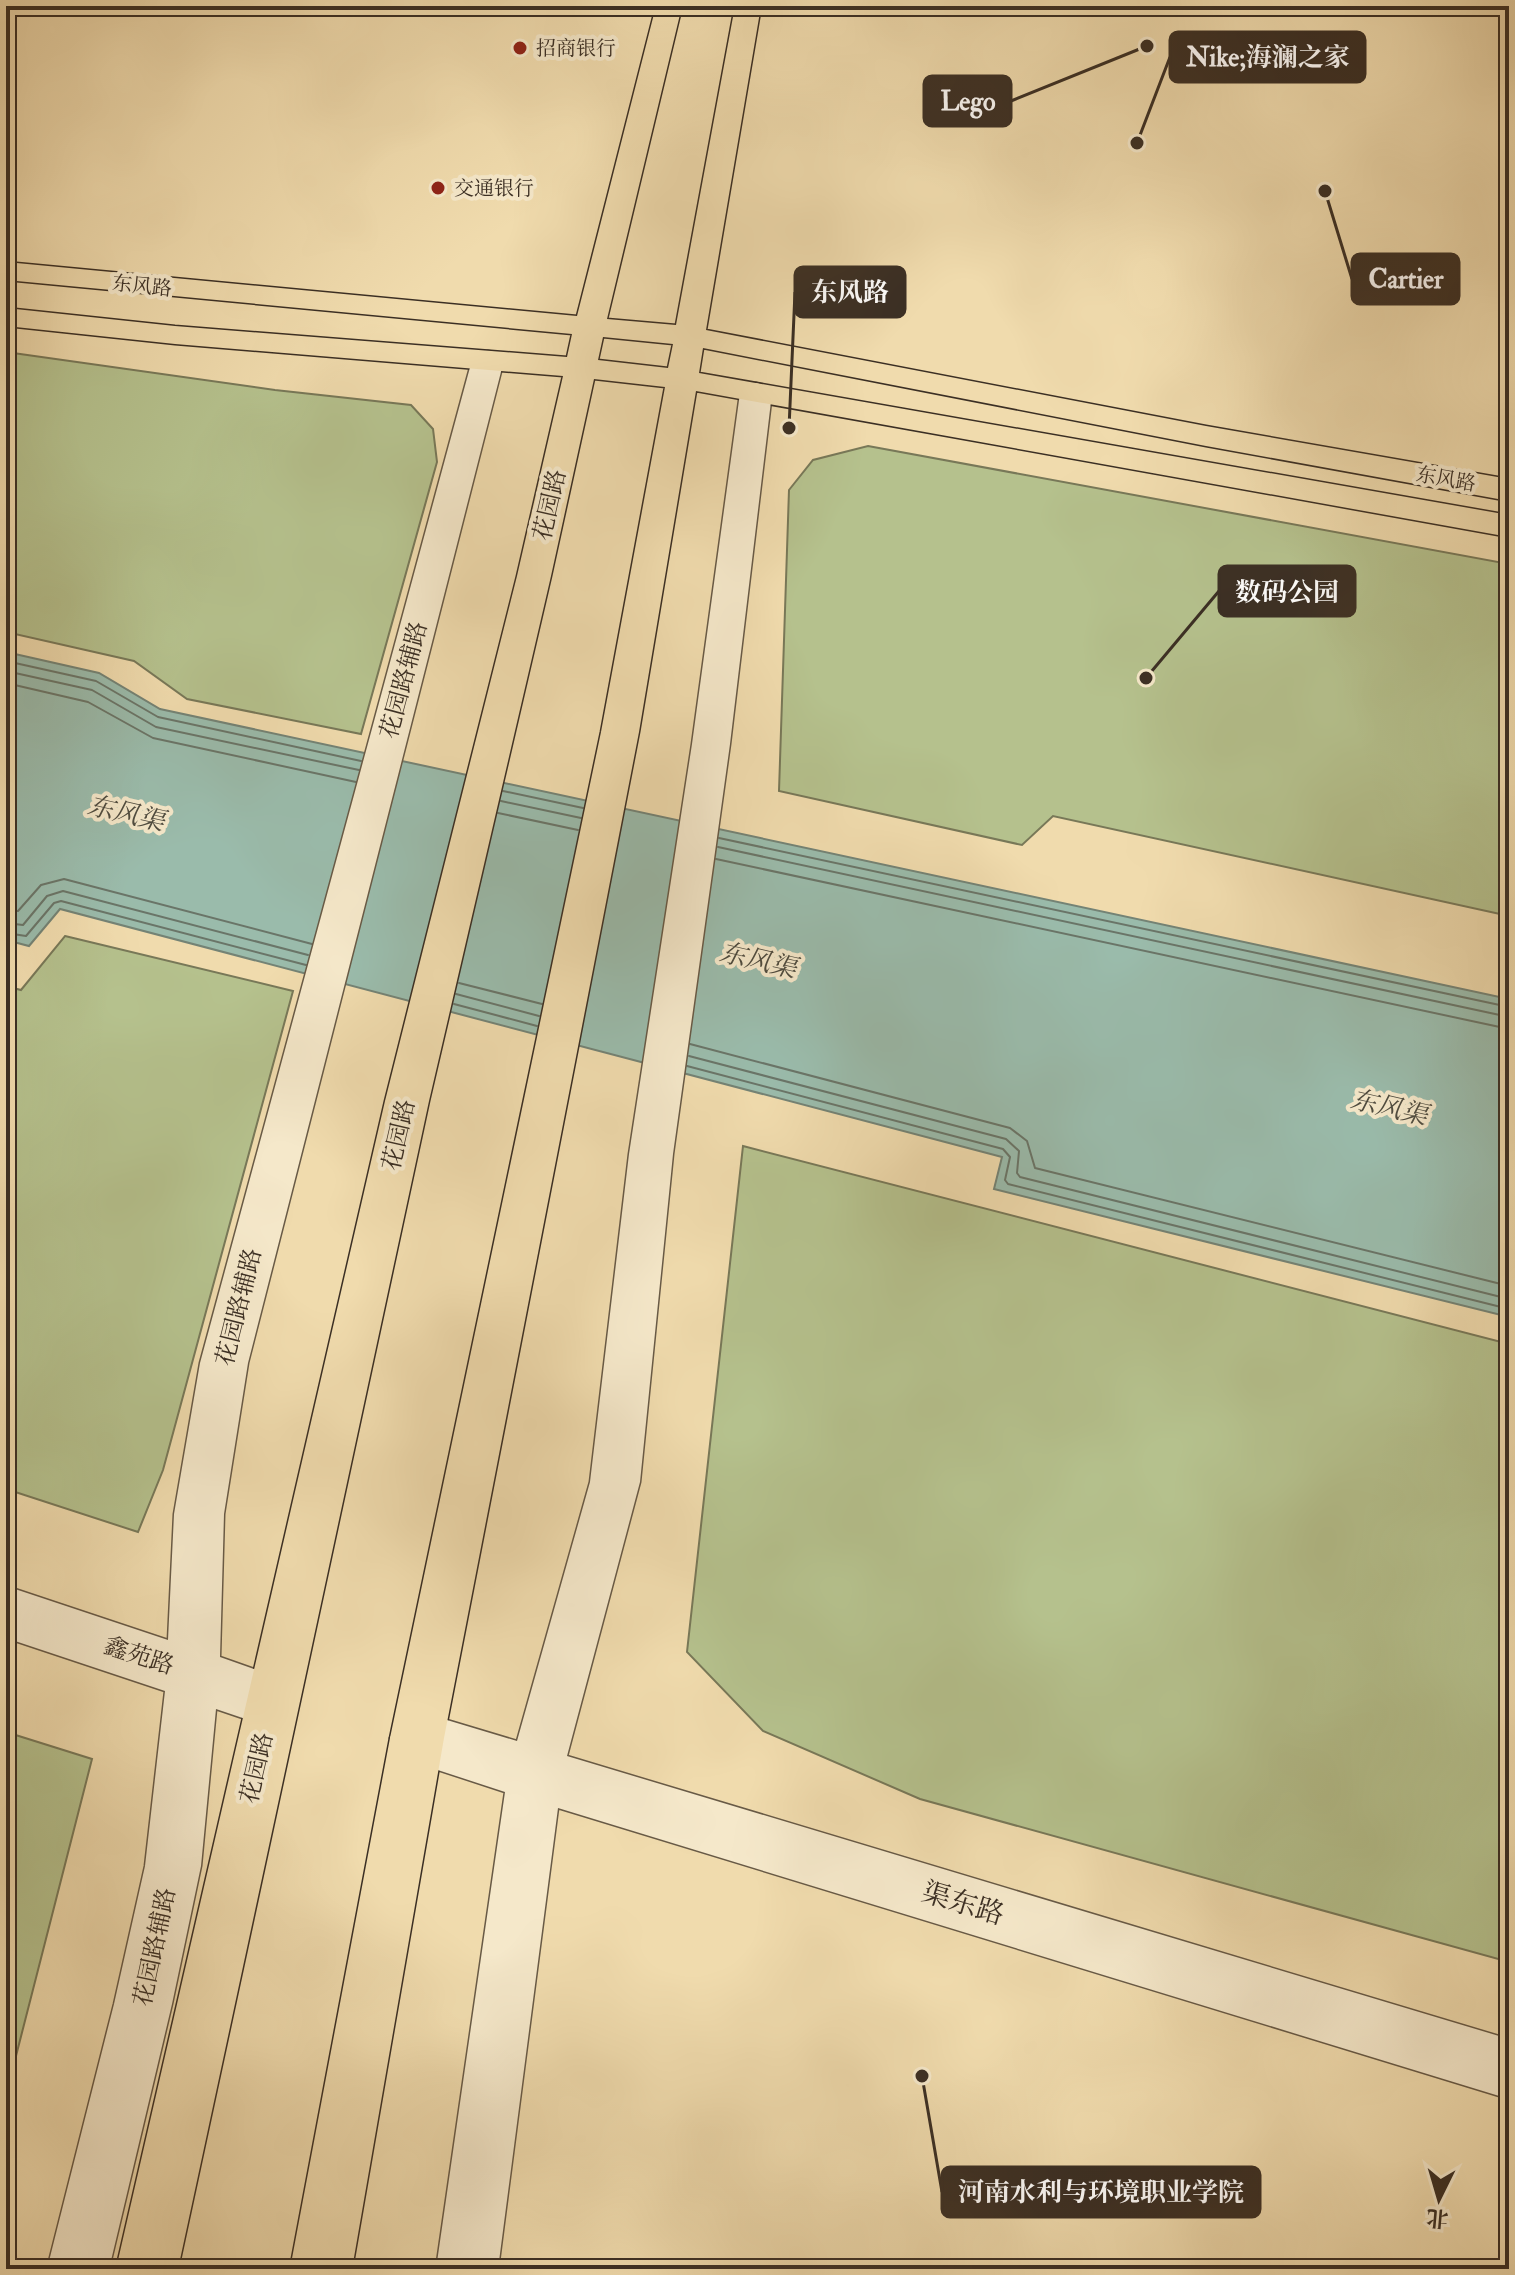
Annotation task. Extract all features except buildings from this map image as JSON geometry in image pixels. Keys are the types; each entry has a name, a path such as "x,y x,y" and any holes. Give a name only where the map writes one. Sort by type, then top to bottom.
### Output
{"main road":[{"name":"花园路","path":"147,2269 407,1101 590,324 669,6"},
{"path":"321,2269 417,1738 620,732 748,6"},
{"name":"东风路","path":"6,271 152,287 590,324 690,336 1206,436 1509,490"},
{"name":"东风路","path":"6,317 127,333 582,367 682,379 1509,526"}],"street":[{"name":"花园路辅路","path":"78,2269 143,2004 173,1866 193,1674 199,1514 224,1363 488,360"},
{"path":"467,2269 535,1774 615,1482 651,1154 711,744 756,393"},
{"name":"鑫苑路","path":"6,1612 272,1701"},
{"name":"渠东路","path":"417,1738 1509,2069"}],"green space":[{"path":"6,352 275,390 411,405 433,429 437,462 361,734 187,699 134,661 6,632"},
{"path":"868,446 1509,564 1509,916 1053,816 1022,845 779,791 789,490 813,460"},
{"path":"65,936 293,991 163,1470 138,1532 6,1489 6,986 21,990"},
{"path":"743,1146 1509,1344 1509,1962 920,1799 763,1731 687,1652"},
{"path":"6,1732 92,1759 6,2095"}],"water":[{"name":"东风渠","path":"6,652 99,673 160,709 1509,999 1509,1317 994,1189 1002,1157 60,909 29,946 6,940"}],"place":[{"name":"Lego","path":"1147,46"},
{"name":"招商银行","path":"520,48"},
{"name":"Nike;海澜之家","path":"1137,143"},
{"name":"交通银行","path":"438,188"},
{"name":"Cartier","path":"1325,191"},
{"name":"东风路","path":"789,428"},
{"name":"数码公园","path":"1146,678"},
{"name":"河南水利与环境职业学院","path":"922,2076"}]}
